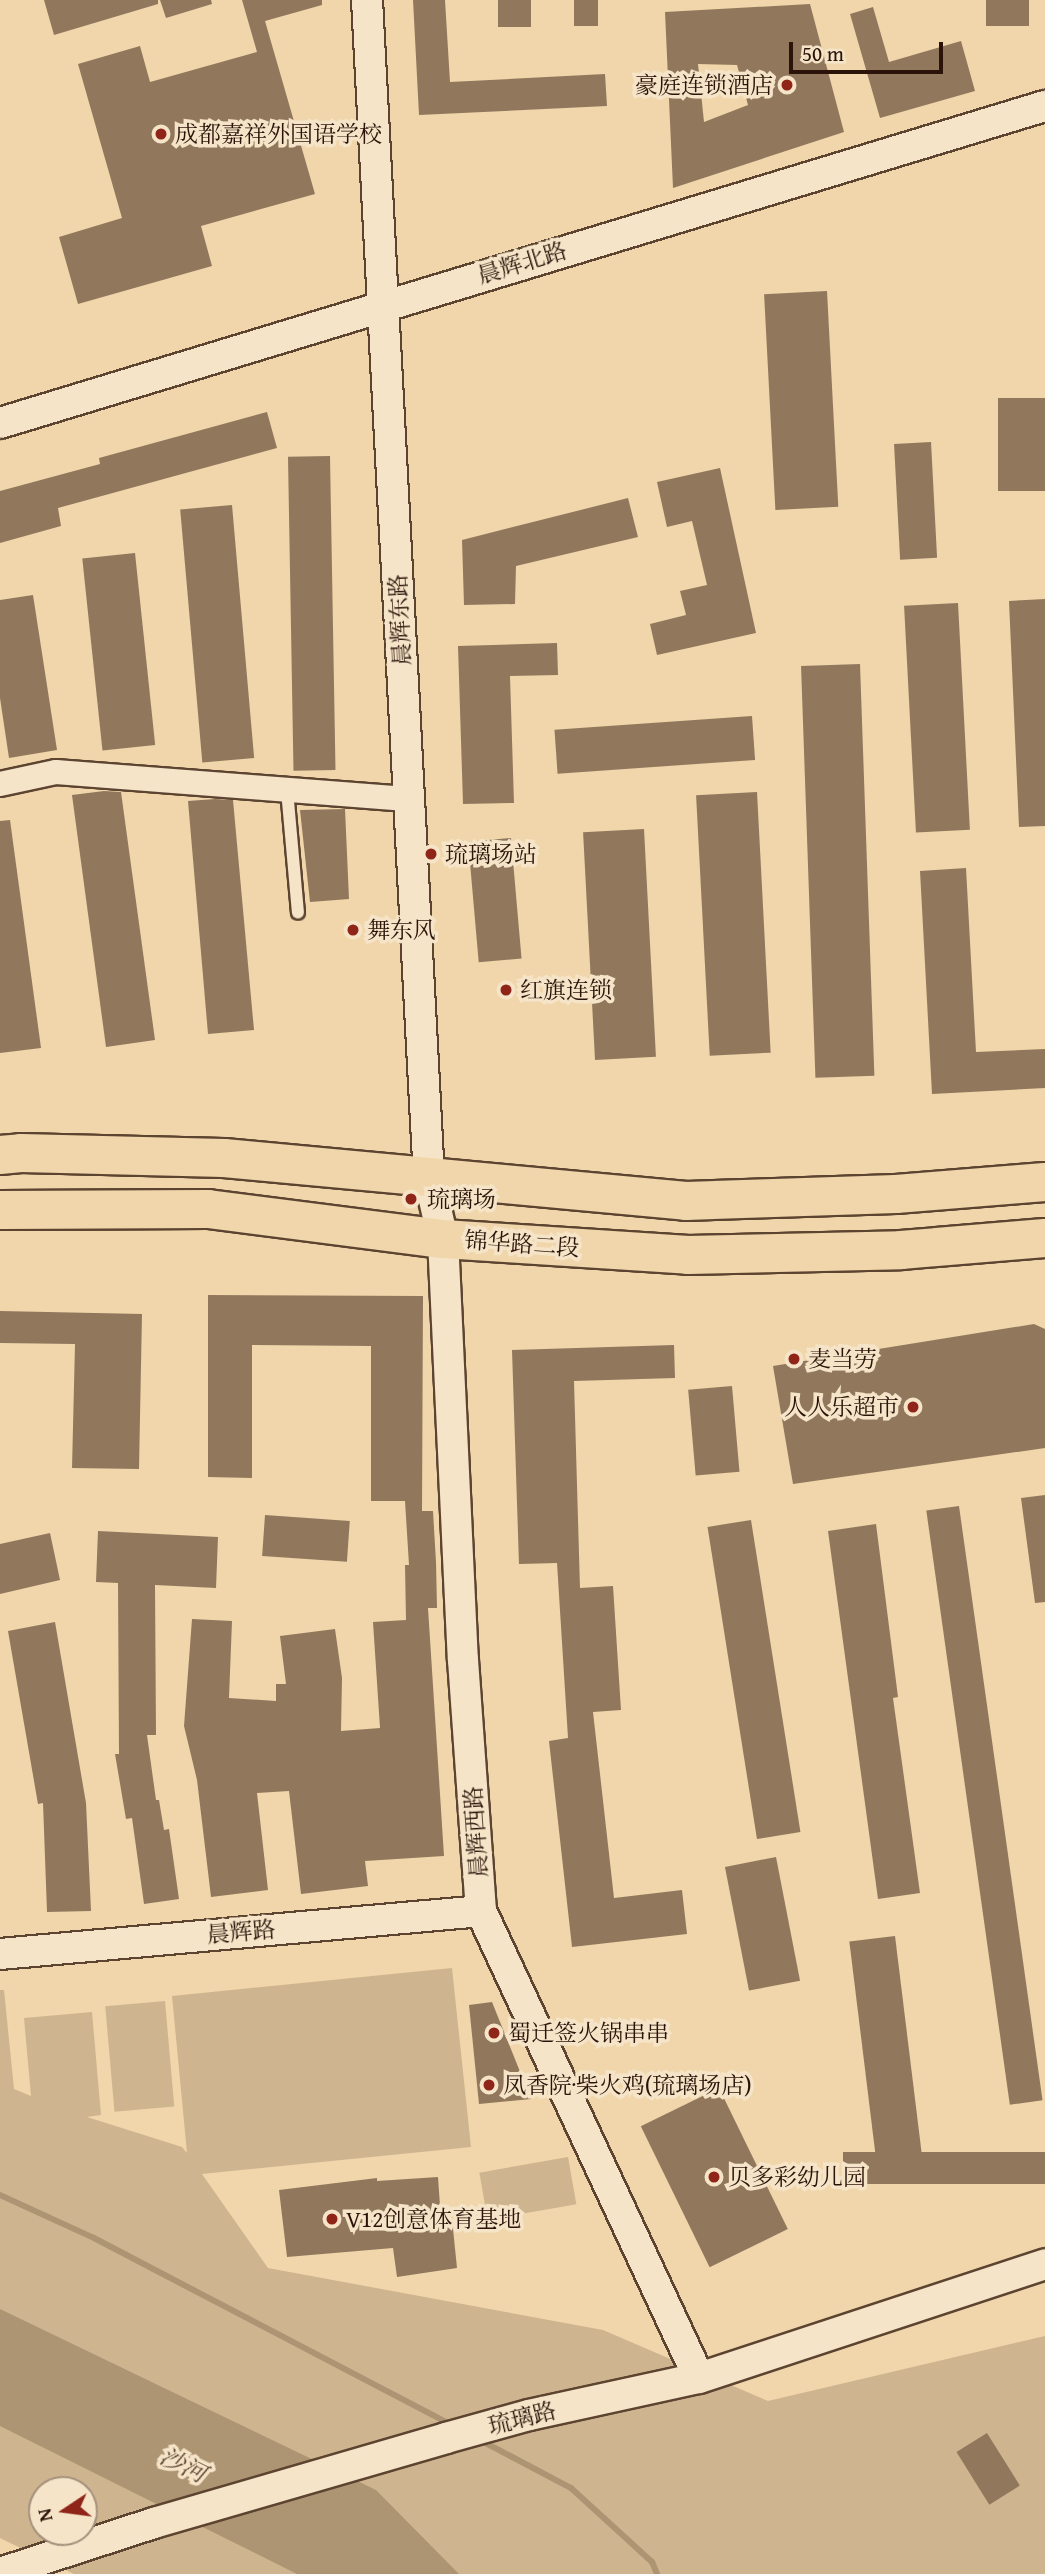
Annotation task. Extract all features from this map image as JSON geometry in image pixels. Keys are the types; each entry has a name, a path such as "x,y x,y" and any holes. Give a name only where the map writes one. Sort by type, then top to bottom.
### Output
{"main road":[{"path":"0,1155 21,1153 224,1158 686,1201 896,1194 1045,1182"},
{"name":"锦华路二段","path":"0,1210 208,1209 443,1239 688,1255 901,1250 1045,1238"}],"street":[{"name":"晨辉东路","path":"367,0 429,1178 443,1239"},
{"name":"晨辉北路","path":"0,423 1045,106"},
{"path":"0,784 56,772 410,799"},
{"name":"晨辉西路","path":"443,1239 463,1660 481,1911 699,2378"},
{"name":"晨辉路","path":"0,1954 481,1911"},
{"name":"琉璃路","path":"14,2568 154,2523 446,2438 529,2415 699,2378 1045,2264"}],"lane":[{"path":"287,790 298,913"}],"shaded area":[{"path":"452,1968 471,2147 202,2174 268,2268 603,2330 768,2401 1045,2336 1045,2574 74,2574 0,2538 0,1990 4,1990 14,2089 31,2096 24,2018 92,2012 101,2115 87,2117 182,2147 187,2153 172,1996"},
{"path":"165,2001 174,2107 114,2112 105,2006"},
{"path":"568,2157 576,2204 488,2220 479,2173"}],"water":[{"name":"沙河","path":"0,2309 376,2490 459,2574 297,2574 0,2426"}],"building":[{"path":"44,0 158,0 158,4 54,35"},
{"path":"160,0 211,0 212,4 166,18"},
{"path":"242,0 322,0 322,5 265,21 315,194 201,226 212,266 78,304 59,237 122,218 78,64 140,46 150,82 257,52"},
{"path":"413,0 445,0 450,82 605,74 607,106 419,115"},
{"path":"498,0 531,0 531,27 498,27"},
{"path":"574,0 598,0 598,26 574,26"},
{"path":"986,0 1029,0 1029,26 986,26"},
{"name":"豪庭连锁酒店","path":"810,4 844,132 673,188 665,12","holes":["698,64 737,65 748,105 704,122"]},
{"path":"873,7 889,62 961,41 975,91 880,118 850,14"},
{"path":"827,291 838,507 775,510 764,294"},
{"path":"998,398 1045,398 1045,491 998,491"},
{"path":"267,412 277,448 58,508 61,526 0,543 0,491 100,464 99,458"},
{"path":"931,442 937,558 900,560 894,444"},
{"path":"330,456 335,770 293,771 288,457"},
{"path":"720,468 756,633 657,655 650,624 686,615 680,591 707,585 692,521 667,527 657,482"},
{"path":"628,498 638,537 516,566 515,604 464,605 462,540"},
{"path":"232,505 254,758 202,763 180,510"},
{"path":"135,553 155,745 102,750 82,559"},
{"path":"33,595 57,750 9,758 0,698 0,600"},
{"path":"1045,599 1045,826 1019,827 1009,601"},
{"path":"958,603 970,830 916,833 904,606"},
{"path":"557,643 558,675 510,676 514,803 463,804 458,646"},
{"path":"860,664 874,1076 815,1078 801,666"},
{"path":"752,716 755,760 558,774 554,730"},
{"path":"121,792 155,1040 106,1047 72,795"},
{"path":"757,792 771,1053 710,1056 696,795"},
{"path":"233,800 254,1030 208,1034 188,801"},
{"path":"345,809 349,899 310,902 300,810"},
{"path":"10,820 41,1048 0,1053 0,821"},
{"path":"644,829 656,1057 595,1060 583,832"},
{"path":"511,838 522,959 479,962 468,842"},
{"path":"966,868 976,1052 1045,1049 1045,1088 932,1094 920,871"},
{"path":"208,1295 423,1296 422,1511 433,1511 437,1608 428,1608 444,1856 365,1861 368,1886 301,1894 289,1791 257,1793 268,1890 211,1897 197,1780 184,1726 192,1619 232,1621 229,1698 276,1701 276,1684 286,1684 280,1636 335,1629 342,1678 341,1731 380,1728 373,1622 406,1620 405,1565 409,1565 405,1501 371,1501 371,1346 252,1345 252,1478 208,1477"},
{"path":"0,1311 142,1314 139,1469 72,1468 75,1344 0,1343"},
{"name":"人人乐超市","path":"1034,1324 1045,1329 1045,1448 793,1484 773,1366"},
{"path":"674,1345 675,1378 574,1381 580,1588 613,1586 621,1710 593,1712 614,1898 682,1890 687,1934 572,1947 549,1741 568,1738 557,1563 519,1564 512,1350"},
{"path":"732,1386 739,1472 696,1476 688,1390"},
{"path":"1045,1495 1045,1602 1035,1603 1021,1498"},
{"path":"959,1506 1043,2100 1010,2105 926,1511"},
{"path":"265,1515 350,1521 347,1562 262,1556"},
{"path":"751,1520 800,1832 757,1839 708,1527"},
{"path":"876,1524 898,1697 893,1698 920,1893 878,1899 828,1531"},
{"path":"98,1531 218,1537 216,1588 155,1585 156,1735 147,1735 156,1800 159,1800 164,1830 169,1829 179,1899 144,1904 132,1818 126,1819 115,1754 119,1754 118,1583 96,1582"},
{"path":"50,1533 60,1580 0,1594 0,1544"},
{"path":"55,1622 86,1803 91,1911 47,1912 43,1803 38,1804 8,1631"},
{"path":"776,1857 800,1981 749,1991 725,1867"},
{"path":"895,1936 923,2164 877,2170 849,1942"},
{"path":"492,2002 531,2099 479,2104 469,2005"},
{"name":"贝多彩幼儿园","path":"719,2088 788,2229 710,2267 641,2126"},
{"path":"843,2152 1045,2152 1045,2184 843,2184"},
{"path":"438,2177 441,2220 452,2219 457,2268 397,2277 393,2248 287,2257 279,2190 377,2178 377,2181"},
{"path":"987,2433 1020,2486 989,2505 956,2452"}],"waterway":[{"path":"0,2195 94,2238 452,2425"},
{"path":"480,2440 571,2488 652,2562 657,2574"}],"place":[{"name":"豪庭连锁酒店","path":"787,85"},
{"name":"成都嘉祥外国语学校","path":"161,134"},
{"name":"琉璃场站","path":"431,854"},
{"name":"舞东风","path":"353,930"},
{"name":"红旗连锁","path":"506,990"},
{"name":"琉璃场","path":"411,1199"},
{"name":"麦当劳","path":"794,1359"},
{"name":"人人乐超市","path":"913,1407"},
{"name":"蜀迁签火锅串串","path":"494,2033"},
{"name":"凤香院·柴火鸡(琉璃场店)","path":"489,2085"},
{"name":"贝多彩幼儿园","path":"714,2177"},
{"name":"V12创意体育基地","path":"332,2219"}]}
